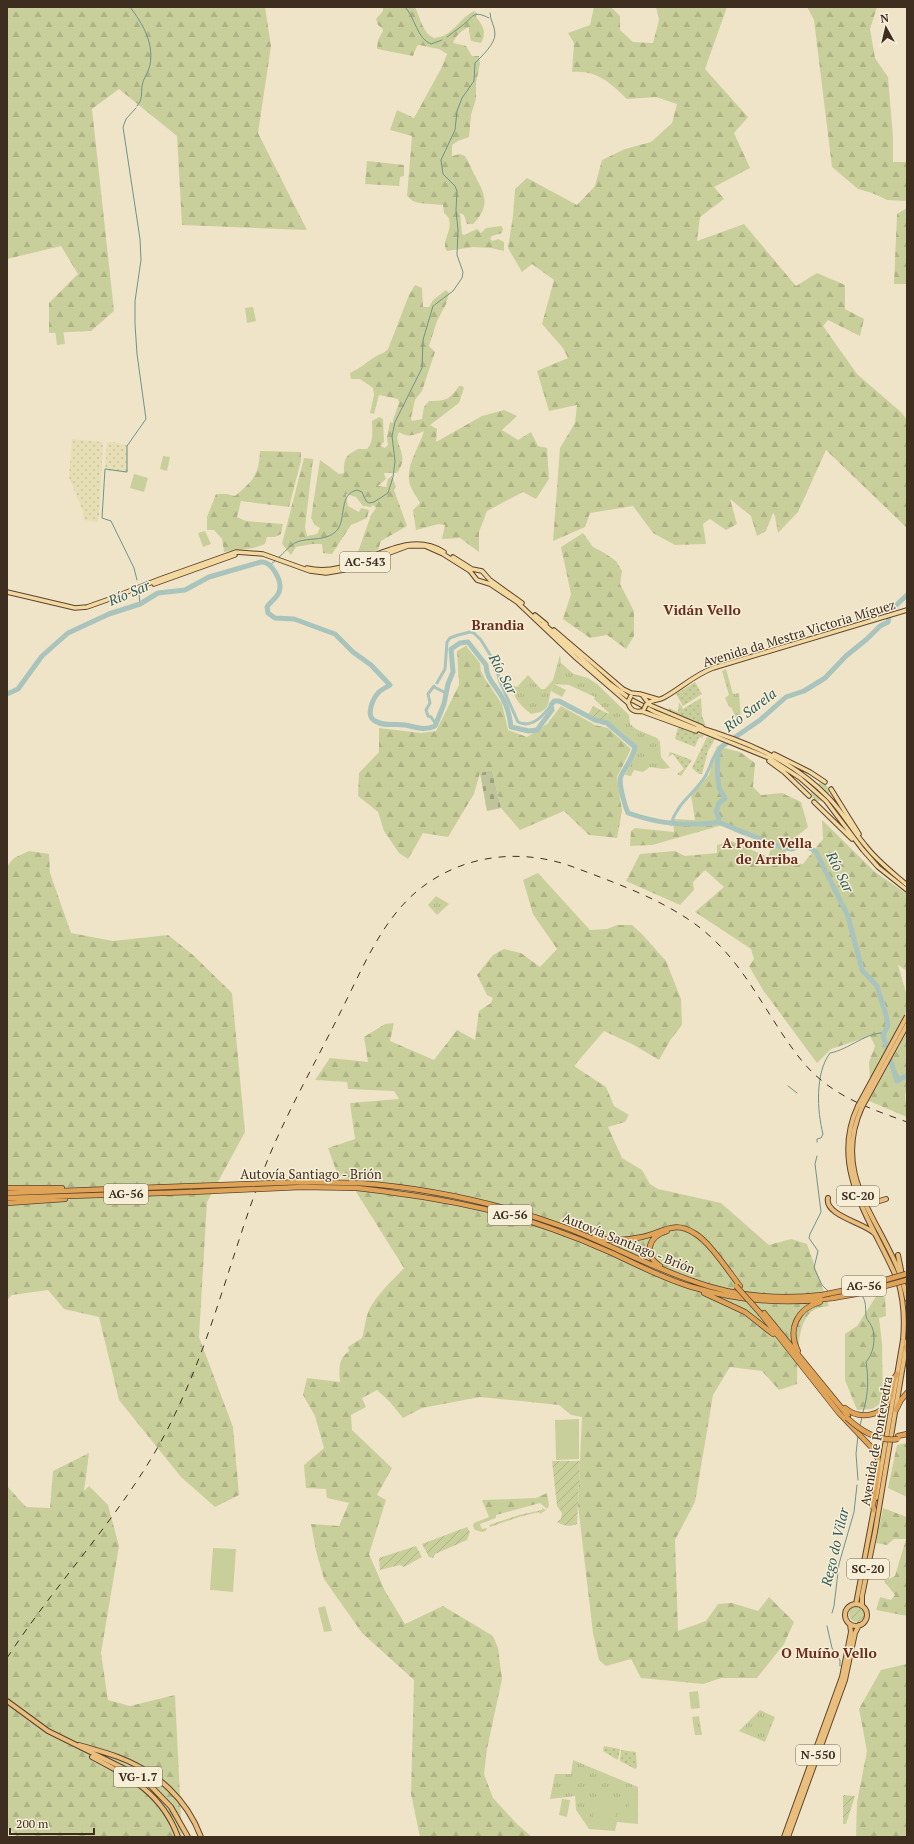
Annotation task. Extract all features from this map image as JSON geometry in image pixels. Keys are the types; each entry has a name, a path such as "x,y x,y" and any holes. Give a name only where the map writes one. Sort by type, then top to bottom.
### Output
{"highway":[{"name":"SC-20","path":"904,1278 876,1235 856,1193 849,1168 848,1147 850,1133 860,1106 907,1016"},
{"name":"SC-20","path":"907,1025 860,1106 852,1149 854,1172 861,1193 904,1278 904,1287 907,1298"},
{"name":"Autovía Santiago - Brión","path":"7,1193 302,1182 412,1188 466,1198 510,1209 582,1234 670,1273 706,1286 738,1293 782,1297 822,1295 904,1278"},
{"name":"Autovía Santiago - Brión","path":"7,1198 357,1186 465,1204 516,1217 579,1239 692,1287 735,1298 761,1301 798,1302 826,1300 862,1292 904,1278"},
{"path":"7,1188 64,1188 77,1190"},
{"path":"861,1193 870,1202 876,1203 886,1199"},
{"path":"7,1203 77,1198 84,1195"},
{"path":"828,1198 829,1205 835,1213 868,1227 876,1235"},
{"path":"582,1234 618,1240 643,1237 668,1228 685,1229 694,1233 702,1240 738,1286"},
{"path":"670,1273 652,1259 650,1246 654,1237 662,1232 673,1230 682,1231 694,1236 701,1242 801,1358 834,1402"},
{"path":"898,1255 905,1283 904,1287"},
{"name":"Avenida de Pontevedra","path":"856,1604 898,1374 905,1314 903,1296 904,1278"},
{"path":"692,1287 744,1312 767,1328 782,1342 870,1443 878,1459 873,1506 874,1510"},
{"path":"801,1358 793,1338 797,1318 807,1307 826,1300"},
{"path":"762,1313 782,1342"},
{"name":"Avenida de Pontevedra","path":"862,1606 862,1596 907,1349 907,1341"},
{"path":"847,1416 872,1414 881,1410 887,1404 891,1396 895,1377 898,1374"},
{"path":"896,1410 901,1400 907,1393"},
{"path":"847,1416 862,1428 874,1434 888,1438 907,1437"},
{"path":"898,1438 907,1434"},
{"path":"856,1604 862,1606"},
{"name":"N-550","path":"784,1837 846,1671 851,1632 850,1624 845,1617 846,1611 850,1606 856,1604"},
{"name":"N-550","path":"788,1837 846,1671 855,1633 859,1625 866,1617 866,1610 862,1606"},
{"path":"850,1624 859,1625"},
{"name":"VG-1.7","path":"7,1701 42,1727 66,1741 127,1770 146,1782 171,1807 188,1837"},
{"path":"66,1741 123,1773 144,1788 161,1805 170,1818 178,1837"},
{"path":"66,1741 132,1763 159,1779 183,1803 193,1818 201,1837"}],"main road":[{"name":"AC-543","path":"414,543 431,546 474,576 476,579 480,580"},
{"name":"AC-543","path":"288,562 316,570 336,569 401,546 414,543 435,546 472,569 479,570 484,574"},
{"name":"AC-543","path":"8,592 74,608 89,607 232,556 252,552 271,556 312,572 326,573 344,570 410,546 424,546 442,553"},
{"path":"474,576 479,570"},
{"path":"660,710 657,705 658,699 628,692 617,685 573,646 537,618 514,600 490,584 480,580 483,578 484,574 490,580 515,597 537,618 576,658 629,702 632,710 642,710 747,747 774,754 797,765 825,782"},
{"name":"Avenida da Mestra Victoria Míguez","path":"647,703 658,699 713,668 907,610"},
{"path":"537,618 610,684 636,703 704,731"},
{"path":"629,702 631,696 637,694"},
{"path":"642,695 647,703 704,731"},
{"path":"642,710 647,703"},
{"path":"756,750 807,780 832,802 864,844 882,864 907,884"},
{"path":"756,750 777,766 809,796"},
{"path":"807,780 832,809 862,850"},
{"path":"831,789 864,844"},
{"path":"814,802 839,824 885,873 907,890"}],"shaded area":[{"path":"72,439 103,442 99,518 97,522 84,520 82,509 69,477"},
{"path":"107,442 128,445 128,473 105,470"}],"green space":[{"path":"7,7 265,7 271,46 258,133 307,230 182,225 177,136 119,89 92,109 114,311 91,331 49,333 49,303 78,274 61,246 7,259"},
{"path":"383,7 415,7 424,29 434,38 441,37 451,31 464,18 474,11 477,13 476,17 481,23 484,32 481,43 471,41 469,27 455,38 453,43 466,46 472,56 479,56 480,64 476,82 476,99 471,115 469,137 452,145 452,156 460,154 465,156 484,195 484,206 482,212 473,224 467,224 464,215 460,213 462,234 464,235 477,229 481,233 486,228 501,226 503,229 502,233 492,236 490,239 493,241 498,239 504,242 504,251 491,248 473,247 447,251 445,242 450,222 444,213 443,205 419,203 413,201 407,196 412,136 390,130 397,110 414,118 442,67 447,54 439,49 419,45 417,46 413,56 377,49 378,40 383,31 378,25 376,19 383,11"},
{"path":"594,7 611,7 620,16 620,30 633,42 653,43 659,20 656,7 727,7 705,69 748,117 734,133 750,168 714,187 724,199 700,217 697,241 744,224 796,286 817,273 845,285 845,309 864,319 860,336 828,320 823,326 857,374 902,413 907,420 907,528 826,450 798,512 778,533 775,516 773,513 766,531 757,536 751,516 730,499 737,524 726,530 710,519 703,524 706,544 675,545 653,533 633,506 590,513 585,527 553,541 560,448 575,423 577,405 549,411 537,371 568,358 563,348 542,324 554,280 532,264 522,272 508,248 515,189 527,178 577,205 595,186 602,160 625,149 651,142 672,123 677,104 656,97 627,99 608,82 596,75 572,72 574,43 568,33 590,25"},
{"path":"807,7 877,7 870,29 875,58 888,77 893,137 893,162 907,162 907,200 887,200 872,193 858,189 832,167 814,20"},
{"path":"367,161 404,165 404,176 400,177 399,186 365,184"},
{"path":"907,208 907,284 894,284 897,214"},
{"path":"415,285 422,288 423,307 429,307 433,300 446,290 449,293 446,304 437,321 429,346 435,352 422,391 415,400 411,418 412,421 422,419 424,407 429,401 447,399 459,386 462,386 464,388 459,403 430,425 437,429 436,442 482,416 504,410 517,416 502,430 518,440 531,432 538,446 547,448 549,479 536,499 523,492 487,511 479,532 479,552 460,538 442,539 445,525 439,524 416,530 413,510 420,503 410,486 409,474 424,431 412,435 405,435 399,432 397,438 402,456 402,463 397,473 384,473 386,479 378,486 386,487 388,479 392,476 396,487 394,490 407,526 381,541 378,550 357,555 371,515 376,508 373,505 371,507 363,506 356,497 346,494 348,506 359,512 361,508 369,510 367,518 351,525 332,554 323,553 322,544 312,544 296,547 291,555 282,544 304,458 313,459 305,527 307,536 317,534 320,528 315,525 311,518 320,460 339,474 344,473 346,458 358,449 367,449 371,443 372,421 379,417 383,419 384,442 380,446 385,448 388,445 387,437 390,422 393,423 399,403 398,399 379,395 374,414 370,413 374,395 373,388 360,379 351,379 350,373 388,349 409,295"},
{"path":"253,307 256,321 247,323 245,308"},
{"path":"63,329 65,344 57,345 55,330"},
{"path":"260,451 301,452 301,461 289,507 241,501 237,517 246,521 283,524 281,534 275,537 267,537 265,544 253,548 224,552 222,539 214,530 207,530 207,517 216,494 235,496 251,481 258,466"},
{"path":"163,456 170,457 167,471 160,469"},
{"path":"134,474 148,478 144,492 130,488"},
{"path":"205,531 211,544 203,547 198,533"},
{"path":"583,533 593,547 616,561 622,571 620,584 634,611 634,636 626,649 607,635 590,638 563,619 571,594 561,547"},
{"path":"466,646 480,663 481,671 485,679 502,704 508,730 527,737 547,724 561,706 595,725 608,728 631,749 617,777 622,811 617,838 589,835 564,811 520,830 501,808 492,770 480,773 474,794 448,837 423,833 408,859 399,853 384,831 378,812 358,796 359,773 379,752 379,728 421,733 436,731 459,685 457,651"},
{"path":"560,655 561,663 570,671 574,674 588,678 597,684 629,715 630,724 636,729 657,738 660,742 661,757 670,768 663,769 650,767 643,772 634,770 631,776 625,775 635,755 636,747 622,732 612,725 604,722 609,713 594,699 595,697 569,685 554,684 548,704 539,713 531,714 524,708 516,698 512,685 517,687 528,675 541,689 545,689 553,680"},
{"path":"726,669 733,694 739,693 741,717 736,718 725,698 729,695 722,671"},
{"path":"695,682 702,694 683,706 676,694"},
{"path":"554,684 566,690 562,697 551,691"},
{"path":"701,698 702,716 706,726 668,710 669,708 678,712 679,702 683,709"},
{"path":"593,706 609,714 604,722 588,715"},
{"path":"678,727 704,735 702,738 699,737 695,747 675,739"},
{"path":"707,737 715,739 708,751 702,774 699,774 692,768"},
{"path":"717,746 740,752 755,763 753,787 761,795 782,793 801,802 808,827 790,842 783,858 794,863 803,864 823,839 822,820 875,872 907,894 907,971 898,965 907,996 907,1010 870,1080 869,1062 875,1046 870,1036 831,1049 817,1063 763,990 749,966 754,959 751,949 695,912 724,887 705,870 693,882 694,890 680,905 626,881 640,854 675,851 685,856 717,853 717,845 731,841 768,857 772,845 735,832 723,825 652,845 630,846 631,831 635,828 674,832 673,819 695,820 691,795 709,775"},
{"path":"670,752 692,760 681,776 677,774 684,769 673,754 668,757"},
{"path":"492,770 501,808 487,811 480,773"},
{"path":"816,783 824,783 829,788 827,799 824,801 816,801 811,796 811,788"},
{"path":"29,851 49,854 50,873 71,933 113,941 168,935 193,955 232,993 245,1132 207,1202 199,1337 233,1427 239,1495 215,1507 181,1477 119,1400 99,1317 64,1309 48,1290 12,1295 7,1300 7,864 8,865 14,858"},
{"path":"538,873 590,930 607,929 617,925 632,925 666,961 681,999 682,1025 671,1039 659,1060 634,1045 604,1031 574,1066 606,1087 614,1106 629,1115 625,1122 608,1127 622,1158 642,1170 650,1184 658,1189 721,1203 769,1245 791,1239 807,1244 829,1306 814,1310 808,1315 803,1323 799,1344 797,1384 779,1390 762,1371 730,1367 713,1395 695,1502 675,1540 678,1631 706,1621 718,1604 732,1603 758,1611 769,1597 794,1622 784,1644 757,1678 721,1678 703,1684 641,1678 631,1659 606,1666 599,1660 593,1633 578,1505 582,1417 571,1415 559,1405 480,1397 422,1408 403,1418 390,1402 377,1390 362,1398 366,1407 351,1415 352,1430 392,1468 377,1495 386,1500 369,1554 385,1591 405,1624 443,1606 493,1636 498,1648 502,1679 487,1749 484,1774 493,1798 517,1824 532,1837 420,1837 411,1794 414,1680 362,1633 324,1579 316,1551 311,1524 339,1526 349,1503 327,1498 326,1489 306,1488 304,1465 324,1448 315,1416 303,1395 307,1378 340,1382 339,1373 341,1361 345,1354 349,1351 348,1347 362,1338 368,1313 372,1304 404,1268 348,1179 342,1178 336,1170 328,1148 355,1139 350,1103 399,1099 394,1091 348,1089 347,1082 315,1080 330,1058 368,1062 364,1037 385,1024 394,1023 390,1041 434,1060 457,1030 475,1040 479,1011 491,1003 493,998 487,995 477,975 493,955 504,949 521,953 540,967 557,949 533,914 523,880"},
{"path":"436,896 449,904 437,915 428,905"},
{"path":"907,1032 907,1088 905,1095 907,1117 869,1101"},
{"path":"877,1295 885,1297 886,1316 879,1318 882,1343 883,1402 872,1409 857,1410 845,1380 845,1334 857,1326"},
{"path":"579,1419 579,1459 556,1460 555,1420"},
{"path":"907,1443 907,1497 888,1488 897,1445"},
{"path":"89,1453 84,1491 89,1486 108,1505 119,1546 101,1653 108,1700 130,1706 175,1695 182,1837 17,1837 7,1826 7,1486 26,1507 50,1508 53,1471"},
{"path":"552,1461 580,1461 577,1524 572,1526 567,1526 557,1522 561,1519 562,1513 557,1506"},
{"path":"547,1493 549,1505 547,1509 540,1503 496,1515 496,1518 480,1524 482,1529 487,1528 486,1531 482,1532 475,1530 473,1526 474,1523 489,1517 482,1500 536,1498"},
{"path":"542,1508 546,1510 540,1514 539,1512 519,1517 490,1527 489,1525 519,1515 542,1510"},
{"path":"883,1508 907,1517 907,1616 876,1610 880,1597 891,1600 895,1595 884,1581 895,1576 906,1539 894,1539 887,1545 876,1543"},
{"path":"467,1527 470,1532 467,1540 435,1554 433,1558 429,1557 422,1544"},
{"path":"416,1546 422,1557 404,1567 400,1565 380,1570 379,1558"},
{"path":"213,1548 236,1549 233,1592 210,1590"},
{"path":"325,1606 332,1631 324,1632 318,1608"},
{"path":"857,1606 864,1611 865,1614 860,1621 857,1622 850,1617 849,1614 854,1607"},
{"path":"907,1661 907,1837 856,1837 857,1802 867,1751 859,1709 881,1670 906,1664"},
{"path":"698,1691 700,1708 691,1709 689,1692"},
{"path":"760,1710 775,1717 765,1742 739,1731"},
{"path":"699,1716 702,1735 695,1735 692,1717"},
{"path":"604,1746 620,1749 618,1760 603,1751"},
{"path":"621,1750 636,1752 637,1767 635,1769 620,1761"},
{"path":"573,1760 638,1787 638,1824 617,1822 615,1831 589,1829 576,1810 575,1796 550,1799 555,1774 571,1774"},
{"path":"843,1795 855,1796 846,1824 843,1824"},
{"path":"562,1799 570,1800 567,1817 559,1815"},
{"path":"594,1801 616,1801 614,1828 592,1828"},
{"path":"618,1803 626,1803 626,1820 617,1819"},
{"path":"629,1803 637,1804 636,1821 628,1820"}],"waterway":[{"path":"130,7 143,27 149,41 151,57 149,68 143,83 141,99 137,106"},
{"path":"405,7 422,38 431,44 442,40"},
{"path":"278,558 294,543 324,538 334,533 338,529 345,501 351,492 357,490 362,492 366,501 369,503 374,502 388,493 393,477 395,461 392,436 395,422 422,368 423,340 433,306 453,291 462,278 463,272 457,255 457,191 455,186 443,174 441,160 455,130 457,111 462,98 474,81 475,63 488,50 493,42 495,31 490,13"},
{"path":"447,37 474,15 480,14 489,18"},
{"path":"136,108 126,119 123,127 140,239 141,260 135,301 135,324 137,354 146,419 127,446 127,472 105,469 102,518 111,521 134,568 137,580"},
{"name":"Río Sar","path":"270,565 276,560"},
{"name":"Río Sar","path":"7,694 18,689 42,656 68,633 109,614 140,604 158,593 185,590 209,577 261,562 273,568 278,578 280,588 278,594 267,607 268,613 275,618 294,619 335,634 353,652 371,665 390,685 379,692 374,698 371,707 370,711 372,719 379,723 401,724 416,728 435,726 444,704 448,684 453,672 451,649 460,643 468,642 486,665 488,675 506,706 511,727 529,731 537,730 552,710 551,705 554,701 559,701 595,720 607,723 635,747 633,755 620,779 622,794 628,813 670,823 710,824 718,822 778,846 791,849 805,845 816,852 848,916 862,970 877,986 888,1025 883,1036 897,1081 907,1075"},
{"path":"139,594 140,604"},
{"name":"Río Sarela","path":"718,822 719,818 716,812 719,803 725,798 720,789 717,766 719,750 721,747 760,720 786,697 804,691 825,678 846,656 880,626 888,622 890,611 907,595"},
{"path":"437,683 445,669 447,642 450,638 470,632 474,633 481,640 495,663 500,682 518,722 528,724 537,720 551,705"},
{"path":"434,686 428,694 430,703 426,710 428,716 431,717 436,724"},
{"path":"434,687 446,693"},
{"path":"671,824 678,809 706,775 713,758 719,749"},
{"path":"817,1142 817,1139 821,1138 823,1134 819,1114 819,1092 825,1061 830,1053 872,1035 885,1033"},
{"path":"788,1086 797,1093"},
{"name":"Rego do Vilar","path":"817,1156 815,1164 821,1212 809,1238 818,1251 814,1268 822,1285 829,1292"},
{"name":"Rego do Vilar","path":"850,1291 856,1292"},
{"name":"Rego do Vilar","path":"861,1294 865,1302 866,1315 872,1327 874,1341 871,1354 866,1362 868,1387 863,1412"},
{"name":"Rego do Vilar","path":"860,1426 862,1417"},
{"name":"Rego do Vilar","path":"858,1435 856,1454 858,1480"},
{"name":"Rego do Vilar","path":"832,1613 839,1564 854,1512 857,1485"},
{"name":"Rego do Vilar","path":"827,1626 832,1648 840,1660 840,1666"}],"railway":[{"path":"7,1658 28,1627 118,1509 158,1447 175,1414 200,1356 250,1207 269,1156 288,1114 331,1032 364,964 382,932 403,904 434,879 452,869 472,862 514,856 535,858 555,861 576,868 630,889 666,906 699,927 713,939 733,961 751,985 791,1047 815,1075 851,1100 907,1122"}],"district":[{"name":"Vidán Vello","path":"702,610"},
{"name":"Brandia","path":"498,625"},
{"name":"A Ponte Vella de Arriba","path":"767,852"},
{"name":"O Muíño Vello","path":"829,1653"}]}
